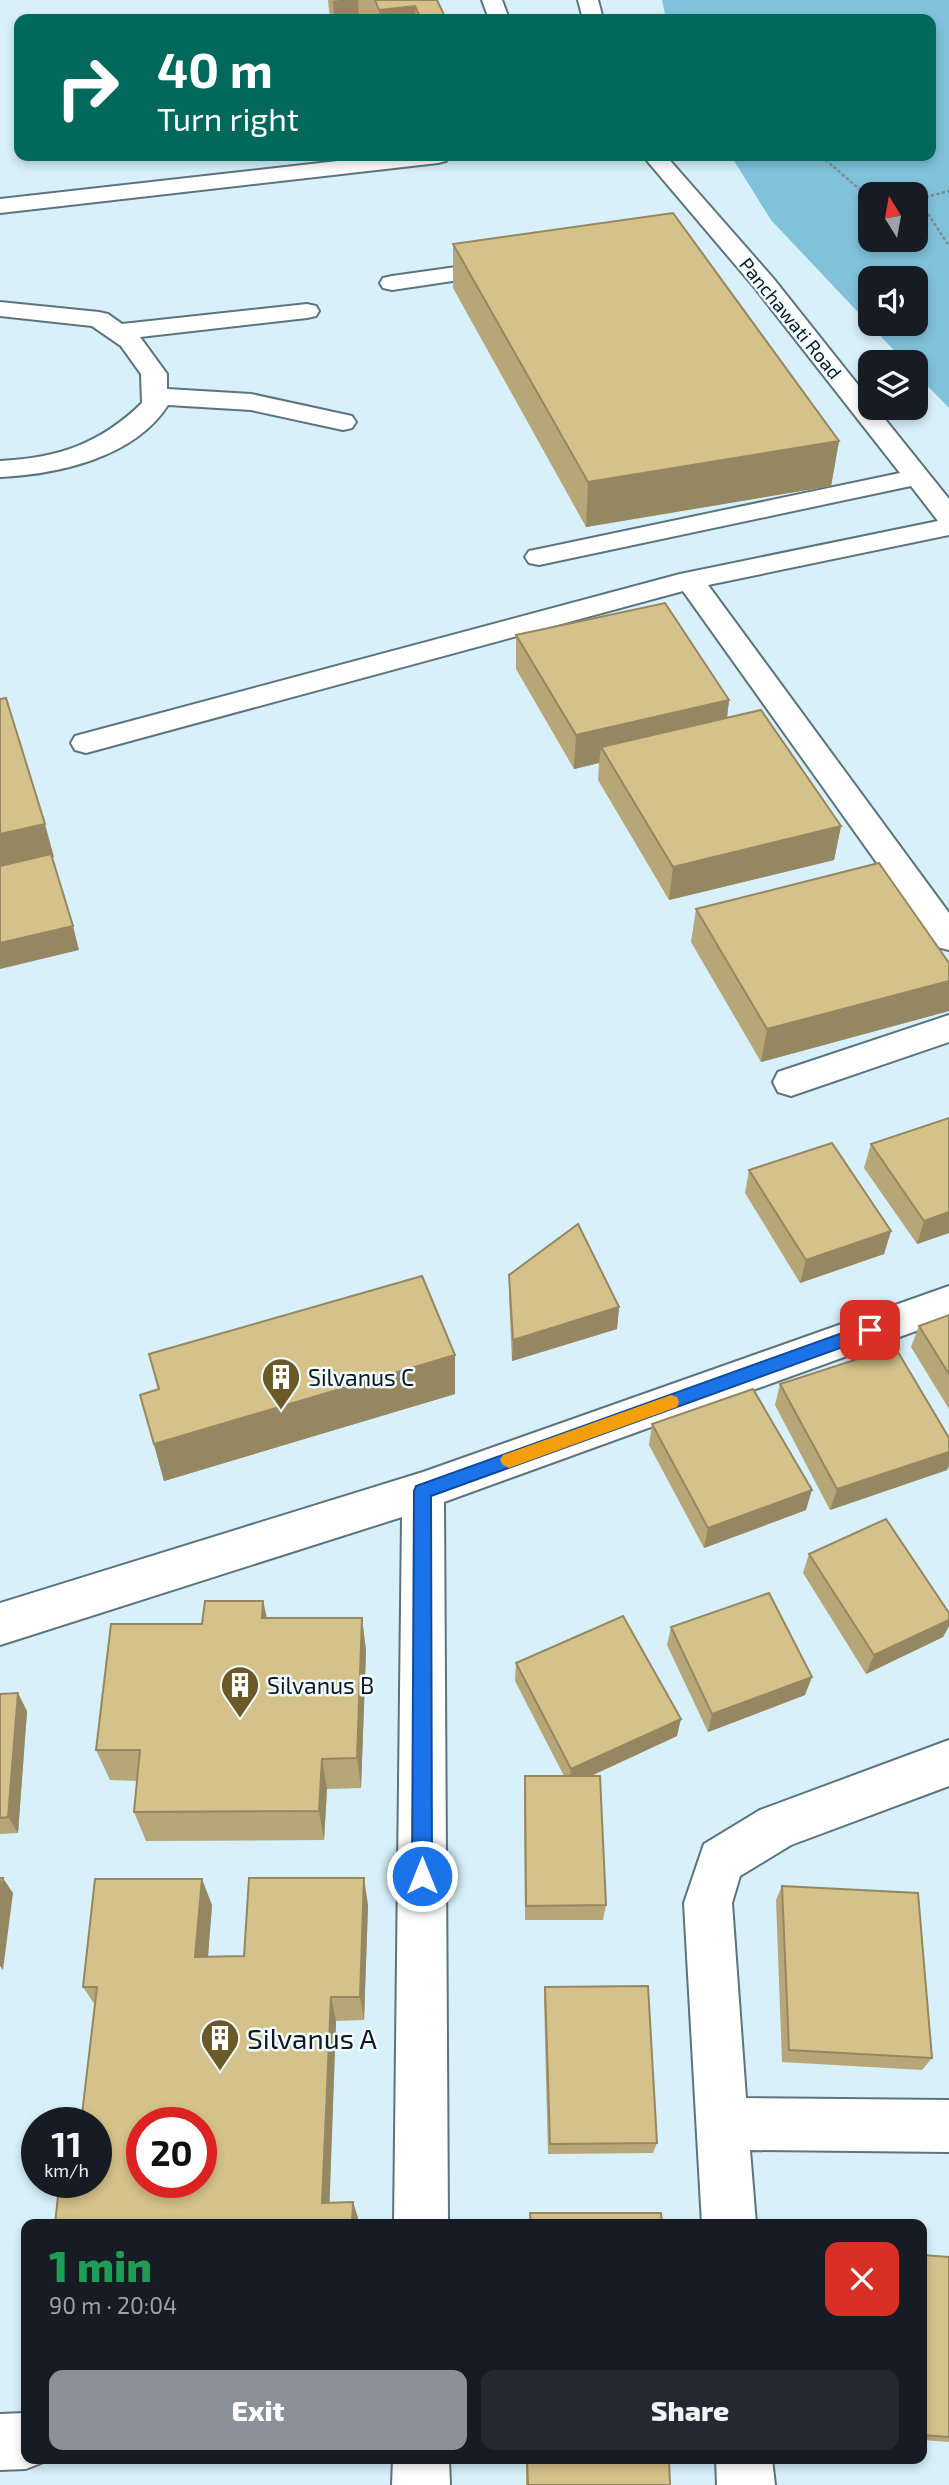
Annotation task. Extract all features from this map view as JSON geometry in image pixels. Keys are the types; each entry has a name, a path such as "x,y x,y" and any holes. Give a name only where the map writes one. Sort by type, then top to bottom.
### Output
{"street":[{"path":"0,206 394,161"},
{"name":"Panchawati Road","path":"658,161 711,237 764,283 949,517"},
{"path":"392,283 526,264"},
{"path":"0,309 99,319 130,341 154,374 155,405 118,438 75,457 22,469 0,469"},
{"path":"117,332 307,312"},
{"path":"154,396 251,402 344,422"},
{"path":"840,467 857,489"},
{"path":"539,557 917,477"},
{"path":"86,743 691,580 949,527"},
{"path":"691,580 949,938"},
{"path":"791,1083 949,1028"},
{"path":"0,1624 423,1491 949,1302"},
{"path":"421,2219 423,1491"},
{"path":"729,2219 708,1902 720,1861 777,1827 949,1763"},
{"path":"723,2124 949,2126"},
{"path":"0,2442 21,2441"},
{"path":"421,2464 421,2485"},
{"path":"744,2464 746,2485"}],"path":[{"path":"827,161 858,188"},
{"path":"928,197 949,191"},
{"path":"928,216 949,246"}],"shaded area":[{"path":"662,0 949,0 949,408 928,386 928,350 894,350 880,336 928,336 928,266 858,266 858,312 771,220 734,161 936,161 936,14 665,14"}],"building":[{"path":"375,0 437,0 444,14 419,14 415,6 379,10"},
{"path":"673,213 839,441 588,482 453,244"},
{"path":"665,603 729,700 576,735 516,635"},
{"path":"6,698 45,824 0,834 0,699"},
{"path":"761,710 841,826 673,867 601,747"},
{"path":"51,854 73,926 0,943 0,866"},
{"path":"879,863 949,963 949,981 767,1029 696,909"},
{"path":"949,1118 949,1212 924,1221 871,1144"},
{"path":"832,1143 891,1231 806,1260 749,1170"},
{"path":"578,1224 619,1307 513,1340 509,1275"},
{"path":"422,1276 455,1355 154,1444 140,1395 159,1389 149,1354"},
{"path":"949,1315 949,1374 919,1326"},
{"path":"895,1347 949,1438 949,1452 837,1489 780,1384"},
{"path":"753,1389 812,1490 708,1528 652,1424"},
{"path":"886,1519 949,1613 949,1620 874,1655 809,1554"},
{"path":"769,1593 812,1677 712,1714 671,1627"},
{"name":"Silvanus B","path":"205,1601 263,1601 262,1618 362,1618 357,1758 322,1759 319,1811 134,1812 140,1750 96,1750 111,1624 202,1624"},
{"path":"623,1616 681,1719 571,1769 516,1663"},
{"path":"18,1693 8,1817 0,1818 0,1694"},
{"path":"525,1776 600,1776 606,1905 526,1906"},
{"path":"0,1878 3,1878 0,1899"},
{"name":"Silvanus A","path":"249,1878 364,1878 360,1997 331,1997 322,2203 353,2202 352,2219 56,2219 58,2198 112,2198 112,2107 83,2107 97,1987 83,1987 95,1879 202,1879 195,1957 244,1956"},
{"path":"782,1886 918,1893 932,2058 789,2050"},
{"path":"648,1986 657,2143 550,2144 545,1987"},
{"path":"530,2213 661,2213 662,2219 531,2219"},
{"path":"927,2255 949,2257 949,2437 927,2435"},
{"path":"527,2464 669,2464 670,2485 528,2485"}],"slow traffic":[{"path":"509,1460 671,1402"}],"place":[{"name":"Silvanus C","path":"281,1411"},
{"name":"Silvanus B","path":"240,1719"},
{"name":"Silvanus A","path":"220,2072"}],"route":[{"path":"422,1876 423,1491 870,1330"}]}
